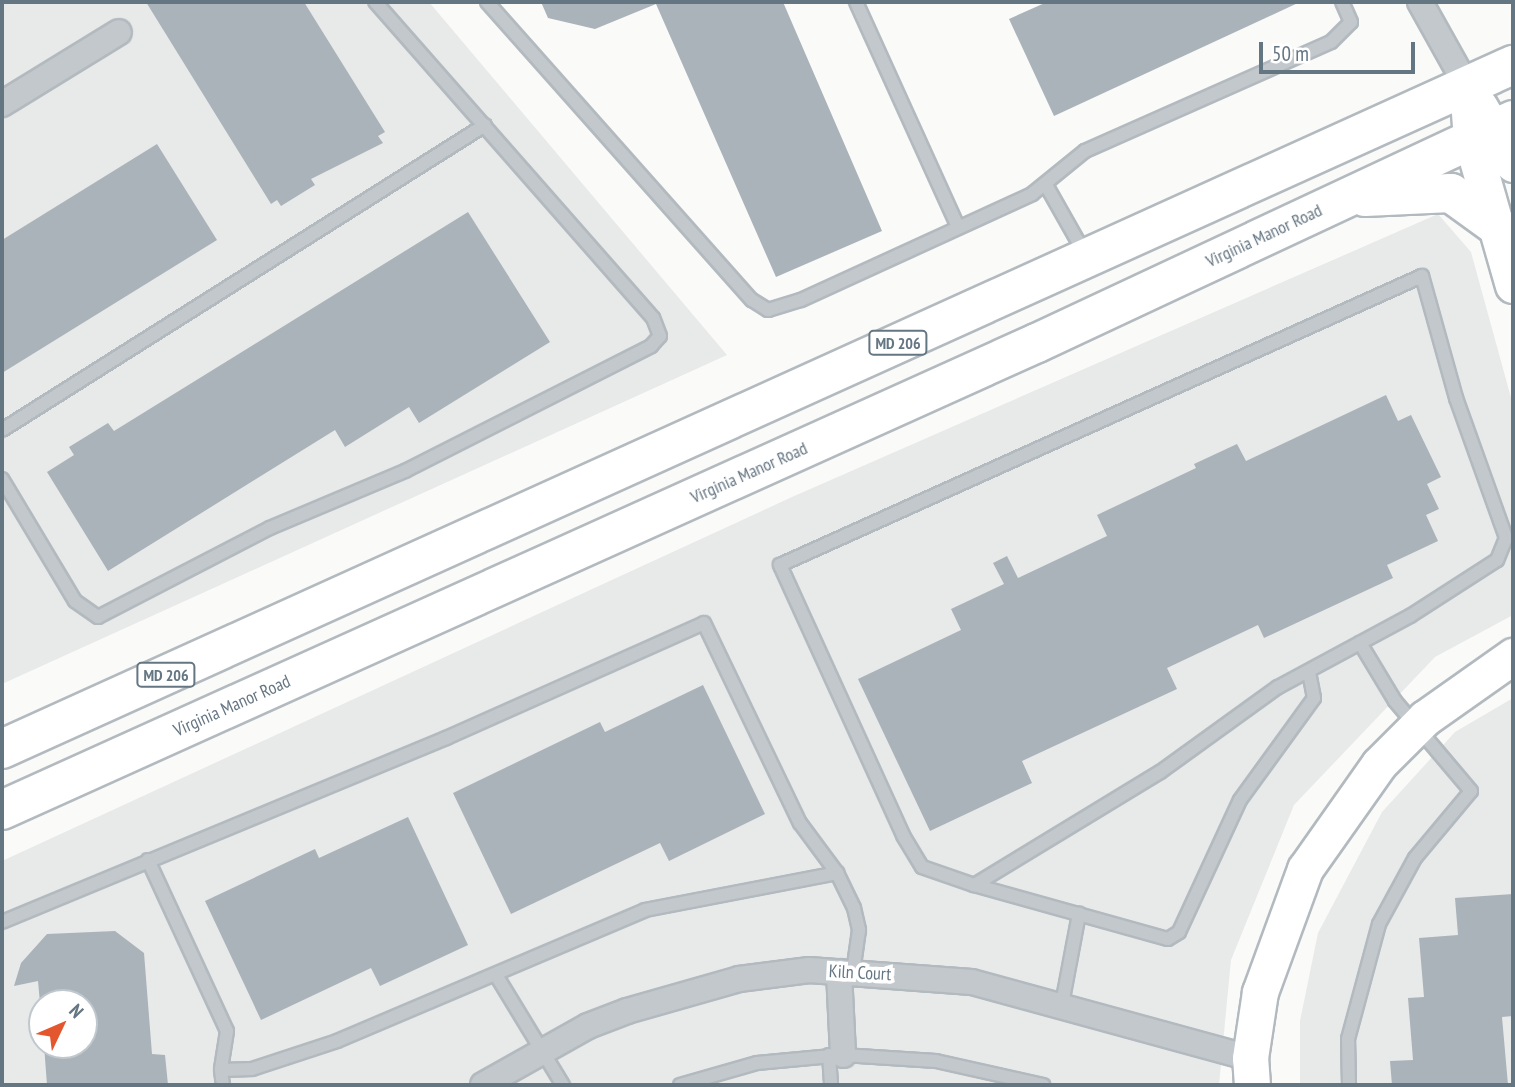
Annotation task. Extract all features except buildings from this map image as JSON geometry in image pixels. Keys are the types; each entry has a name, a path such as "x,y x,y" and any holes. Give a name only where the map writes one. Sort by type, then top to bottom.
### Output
{"main road":[{"name":"MD 206","path":"2,749 1513,65"},
{"path":"1467,86 1513,164"},
{"path":"1492,129 1498,227 1513,285"},
{"name":"Virginia Manor Road","path":"2,810 1037,343 1492,129"},
{"path":"1346,198 1451,193 1498,227"},
{"path":"1251,1071 1270,958 1306,869 1371,775 1416,727 1464,686 1513,656"}],"street":[{"path":"1420,2 1467,86"},
{"path":"2,104 119,32"},
{"name":"Kiln Court","path":"482,1085 588,1026 702,988 809,970 972,982 1062,1004 1251,1071"},
{"path":"836,1055 846,972"}],"lane":[{"path":"2,480 75,601 98,617 270,528 405,471 651,346 660,336 653,318 375,2"},
{"path":"487,2 752,300 768,310 958,227 1046,185 1051,174 1084,151 1331,42 1351,22 1342,2"},
{"path":"856,2 958,227"},
{"path":"2,430 485,125"},
{"path":"1046,185 1087,257"},
{"path":"974,885 1160,772 1278,687 1483,573 1504,549 1422,276 780,565 903,835 922,867 974,885 1168,939 1180,932 1240,800 1314,698 1309,672"},
{"path":"2,922 446,738 704,623 800,823 837,873 859,930 846,972"},
{"path":"1349,1085 1350,1027 1379,925 1415,858 1471,791 1375,674 1360,643"},
{"path":"148,860 227,1031 221,1070 223,1085"},
{"path":"221,1070 252,1069 337,1041 645,910 837,873"},
{"path":"1062,1004 1079,914"},
{"path":"496,975 563,1085"},
{"path":"831,1085 836,1055"},
{"path":"680,1085 757,1063 836,1055 936,1061 1043,1085"}],"shaded area":[{"path":"2,2 429,2 727,355 2,684"},
{"path":"1438,214 1471,252 1513,405 1513,615 1435,657 1294,805 1231,960 1219,1085 2,1085 2,861 792,497"},
{"path":"1513,698 1513,1085 1300,1085 1300,1021 1318,933 1382,812 1455,732"}]}
